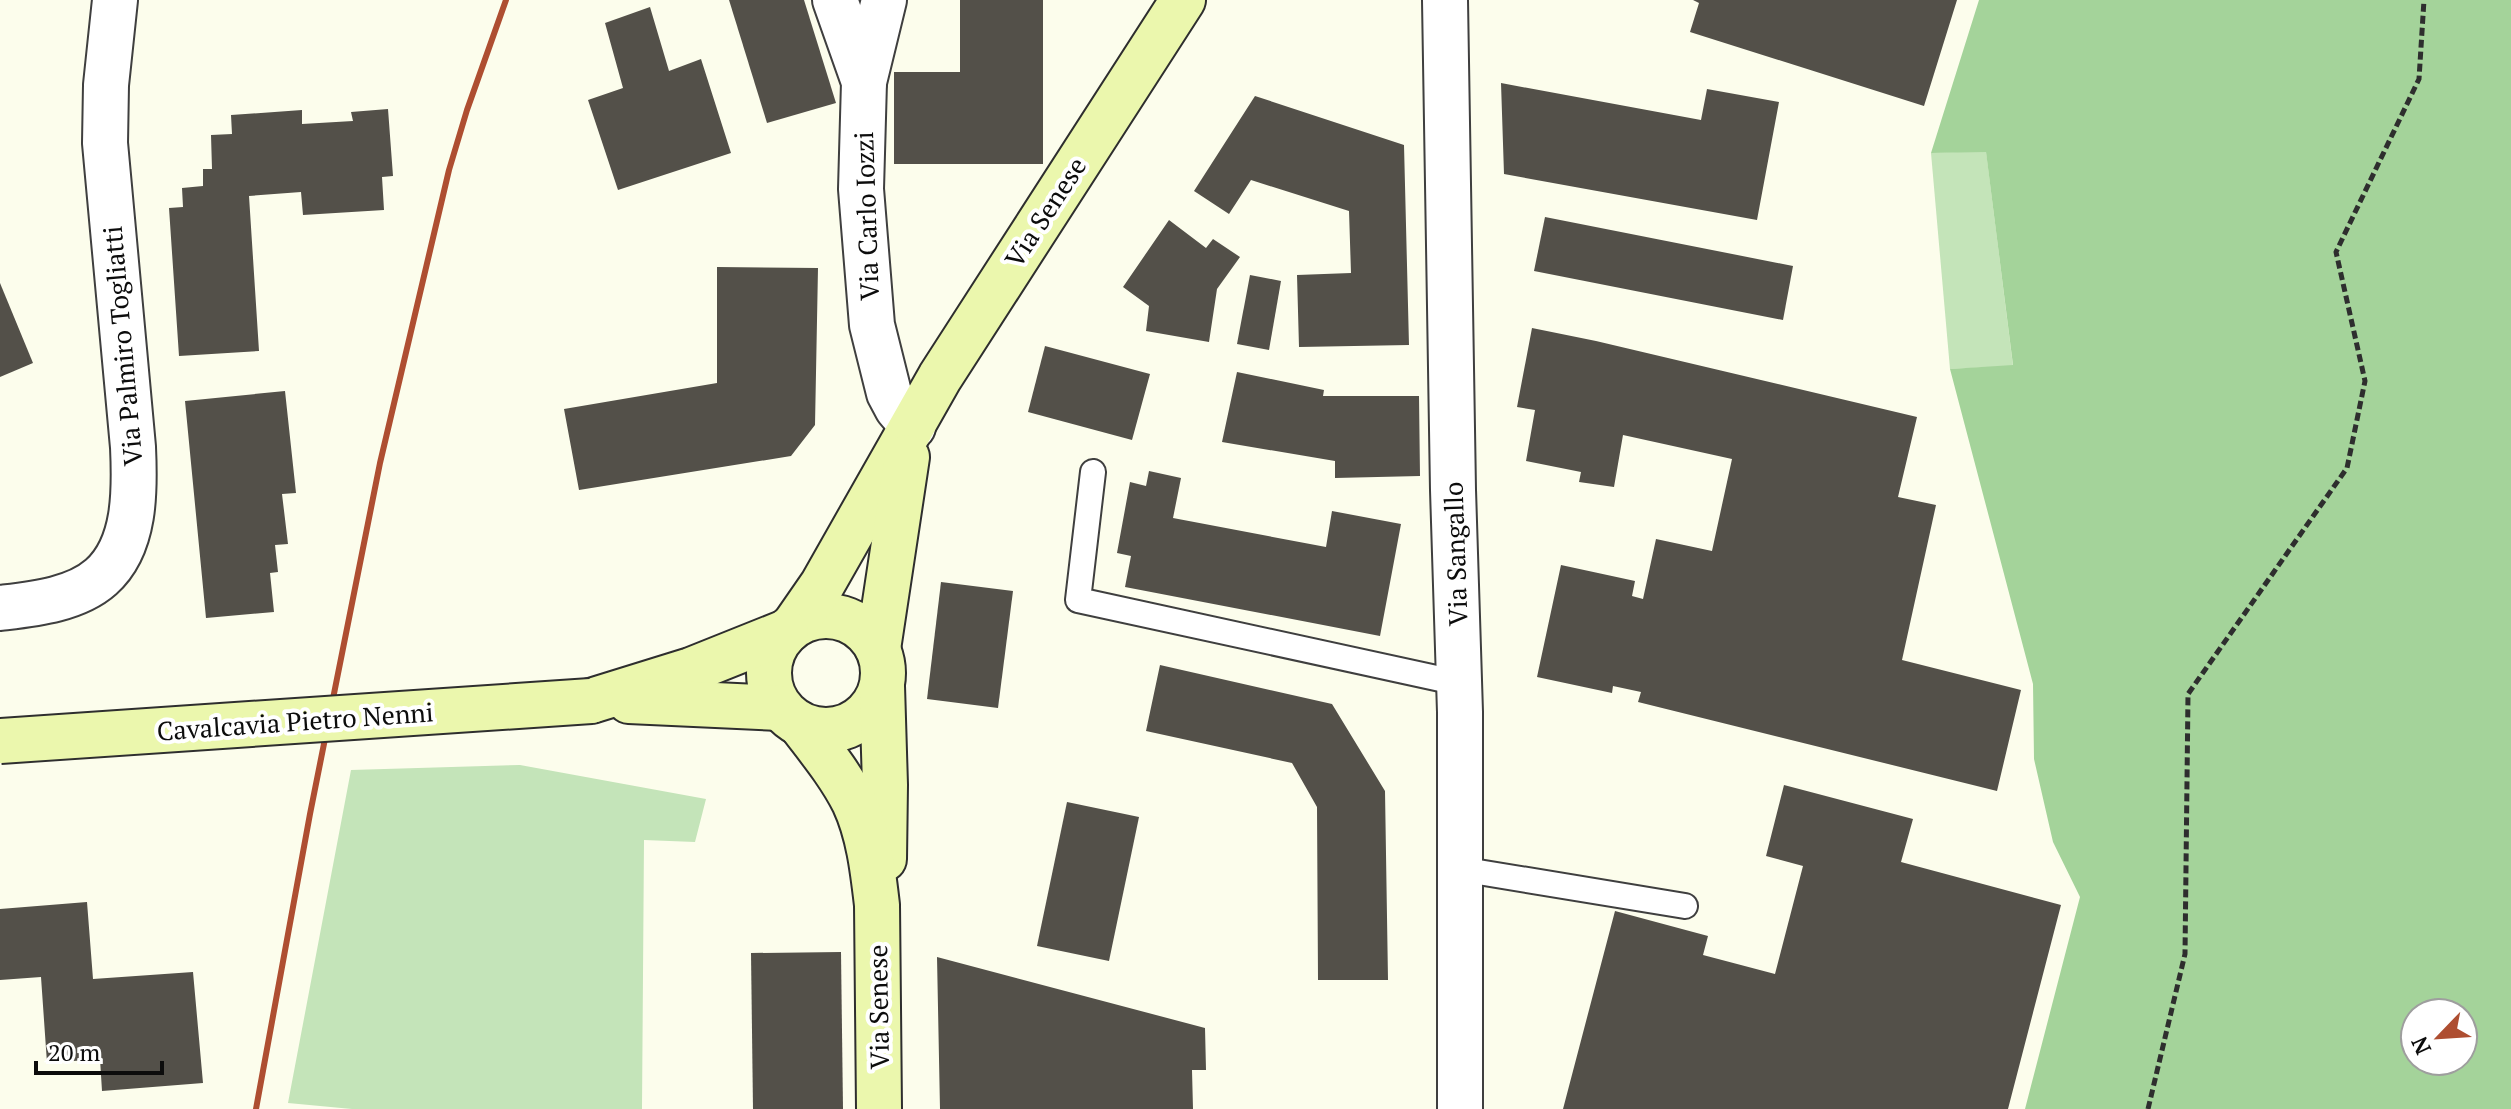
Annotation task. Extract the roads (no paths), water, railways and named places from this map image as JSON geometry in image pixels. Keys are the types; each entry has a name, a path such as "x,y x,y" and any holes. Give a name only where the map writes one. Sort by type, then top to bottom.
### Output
{"main road":[{"name":"Via Senese","path":"790,628 822,585 981,312 1183,0"},
{"name":"Via Senese","path":"877,905 886,823 880,667 913,427"},
{"path":"823,616 851,621 867,633 880,667 876,701 865,715 851,725 835,730 818,730 791,717 772,694 769,677 769,660 790,628 813,617 823,616"},
{"name":"Cavalcavia Pietro Nenni","path":"591,701 691,670 790,628"},
{"name":"Cavalcavia Pietro Nenni","path":"0,741 591,701 692,702 791,717"},
{"name":"Via Senese","path":"791,717 833,767 854,802 874,874 879,1109"}],"street":[{"name":"Via Palmiro Togliatti","path":"0,608 58,598 82,589 101,577 124,542 131,514 133,447 105,143 106,85 115,0"},
{"name":"Via Carlo Iozzi","path":"835,0 864,82 861,189 869,304 883,377 897,408 913,427"},
{"path":"864,82 884,0"},
{"name":"Via Sangallo","path":"1445,0 1452,475 1459,683 1460,1109"}],"lane":[{"path":"1093,472 1078,600 1459,683"},
{"path":"1460,869 1685,906"}],"railway":[{"path":"256,1109 310,814 380,463 449,170 506,0"}]}
